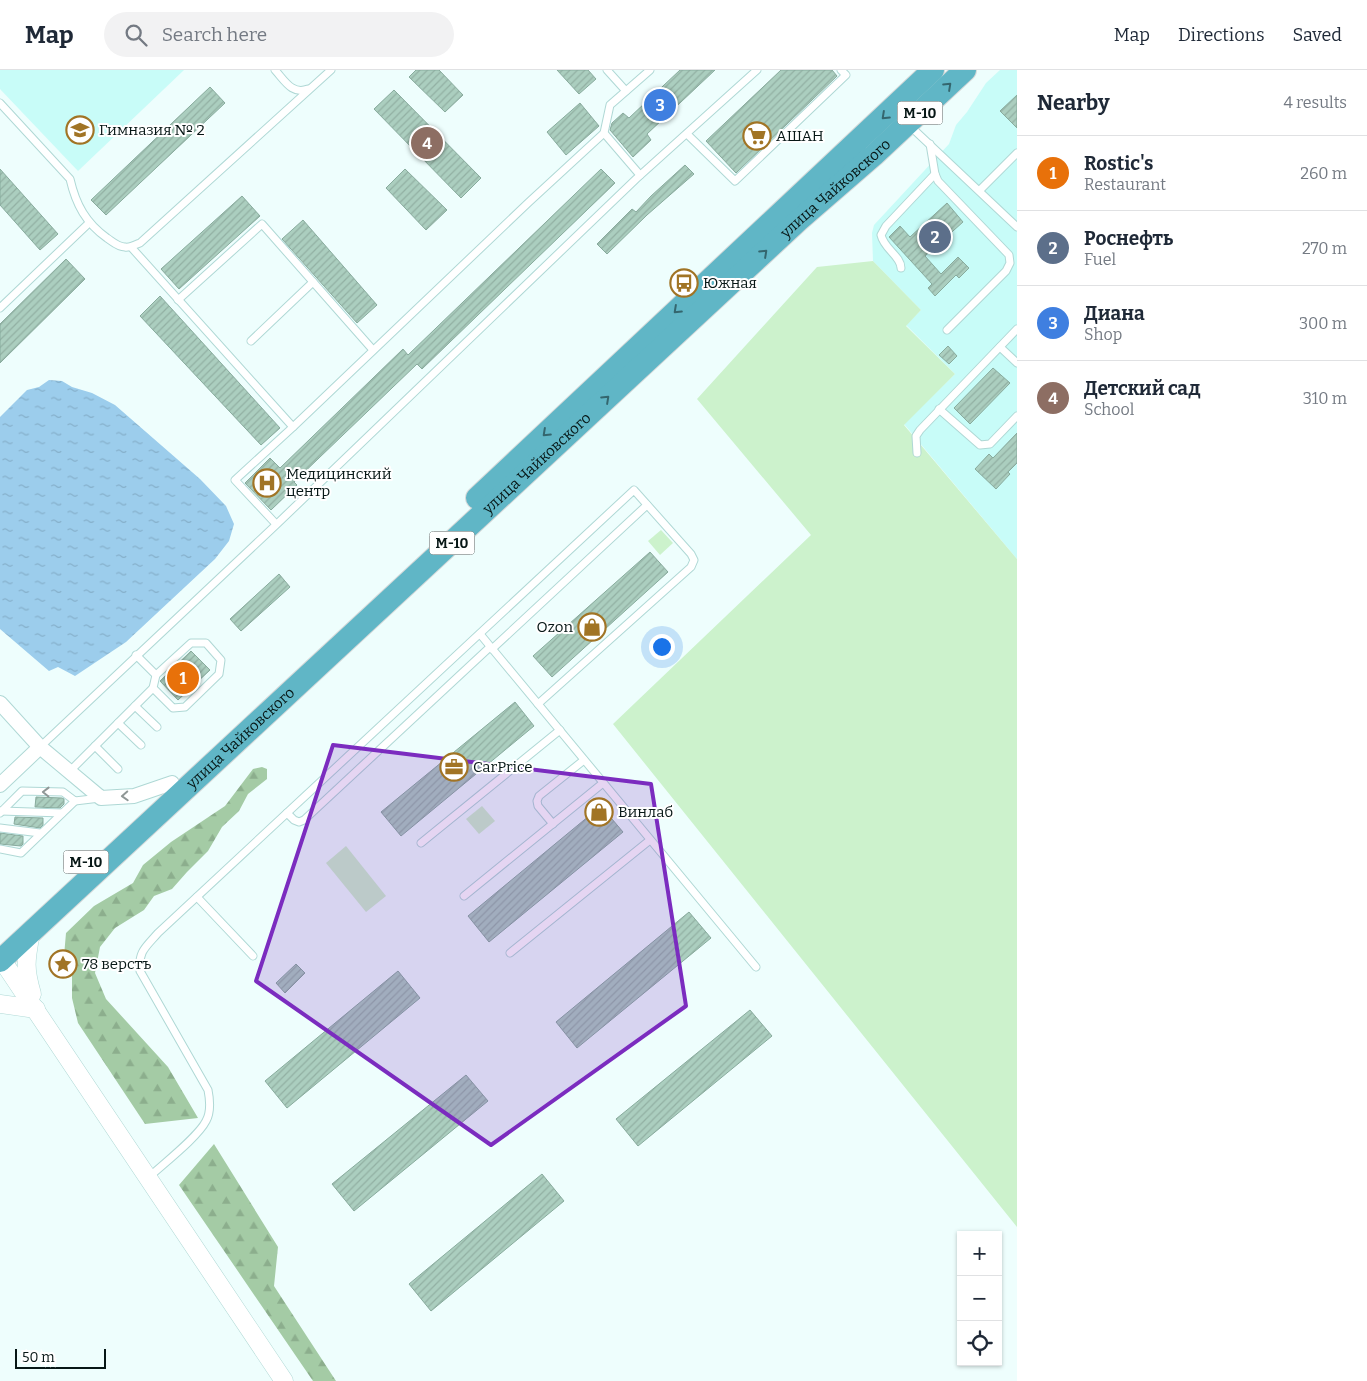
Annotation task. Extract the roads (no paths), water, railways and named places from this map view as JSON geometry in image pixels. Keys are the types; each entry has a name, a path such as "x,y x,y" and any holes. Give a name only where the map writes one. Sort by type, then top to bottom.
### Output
{"highway":[{"name":"улица Чайковского","path":"0,955 172,783 933,70"},
{"name":"улица Чайковского","path":"0,955 31,932 799,220 908,124 965,70"}],"street":[{"path":"0,703 40,747 101,798 134,796 172,783"},
{"path":"0,786 40,747"},
{"path":"31,932 26,975 36,1009"},
{"path":"0,955 284,1381"},
{"path":"0,1004 36,1009"}],"lane":[{"path":"275,70 292,89 298,91 310,89"},
{"path":"0,103 70,179 73,194 90,223 114,244 122,248 140,243 331,70"},
{"path":"607,70 626,91"},
{"path":"276,524 235,480 604,133 610,105 650,70"},
{"path":"40,747 640,175 757,70"},
{"path":"687,134 735,181 846,75 841,70"},
{"path":"908,124 1017,227"},
{"path":"604,133 640,175"},
{"path":"930,144 938,181 1008,255 1010,263 1006,272 947,330"},
{"path":"981,189 1017,153"},
{"path":"901,268 901,264 885,246 881,235 886,226 935,174"},
{"path":"0,308 90,223"},
{"path":"178,300 262,224 373,350"},
{"path":"131,247 293,427"},
{"path":"252,341 313,282"},
{"path":"917,453 916,436 920,430 1017,329"},
{"path":"1000,346 1017,363"},
{"path":"939,409 980,445 990,444 1017,416"},
{"path":"148,1178 198,1132 207,1120 210,1103 208,1090 140,971 139,961 141,952 158,933 634,490 691,554 694,560 691,567 538,704"},
{"path":"287,813 294,820 299,822 304,820 648,505"},
{"path":"480,634 756,967"},
{"path":"70,771 153,688 156,675 191,643 206,643 221,660 219,674 185,707 173,708 153,688"},
{"path":"136,655 156,675"},
{"path":"135,706 157,727"},
{"path":"118,723 141,745"},
{"path":"421,843 560,730"},
{"path":"95,746 118,769"},
{"path":"553,824 538,806 539,796 584,760"},
{"path":"464,896 603,783"},
{"path":"1,812 22,791 63,792 75,801"},
{"path":"0,849 21,852 75,801 101,798"},
{"path":"1,812 62,813"},
{"path":"0,828 40,833"},
{"path":"510,954 650,840"},
{"path":"197,897 252,956"}],"water":[{"path":"49,380 62,381 115,405 200,479 226,506 234,524 229,541 215,559 126,642 75,676 58,667 49,671 0,629 0,417 27,390 39,387"}],"place":[{"name":"Диана","path":"660,105"},
{"name":"Гимназия № 2","path":"80,130"},
{"name":"AШАН","path":"757,136"},
{"name":"Детский сад","path":"427,143"},
{"name":"Роснефть","path":"935,237"},
{"name":"Южная","path":"684,283"},
{"name":"Медицинский центр","path":"267,483"},
{"name":"Ozon","path":"592,627"},
{"name":"Rostic's","path":"183,678"},
{"name":"CarPrice","path":"454,767"},
{"name":"Винлаб","path":"599,812"},
{"name":"78 верстъ","path":"63,964"}]}
